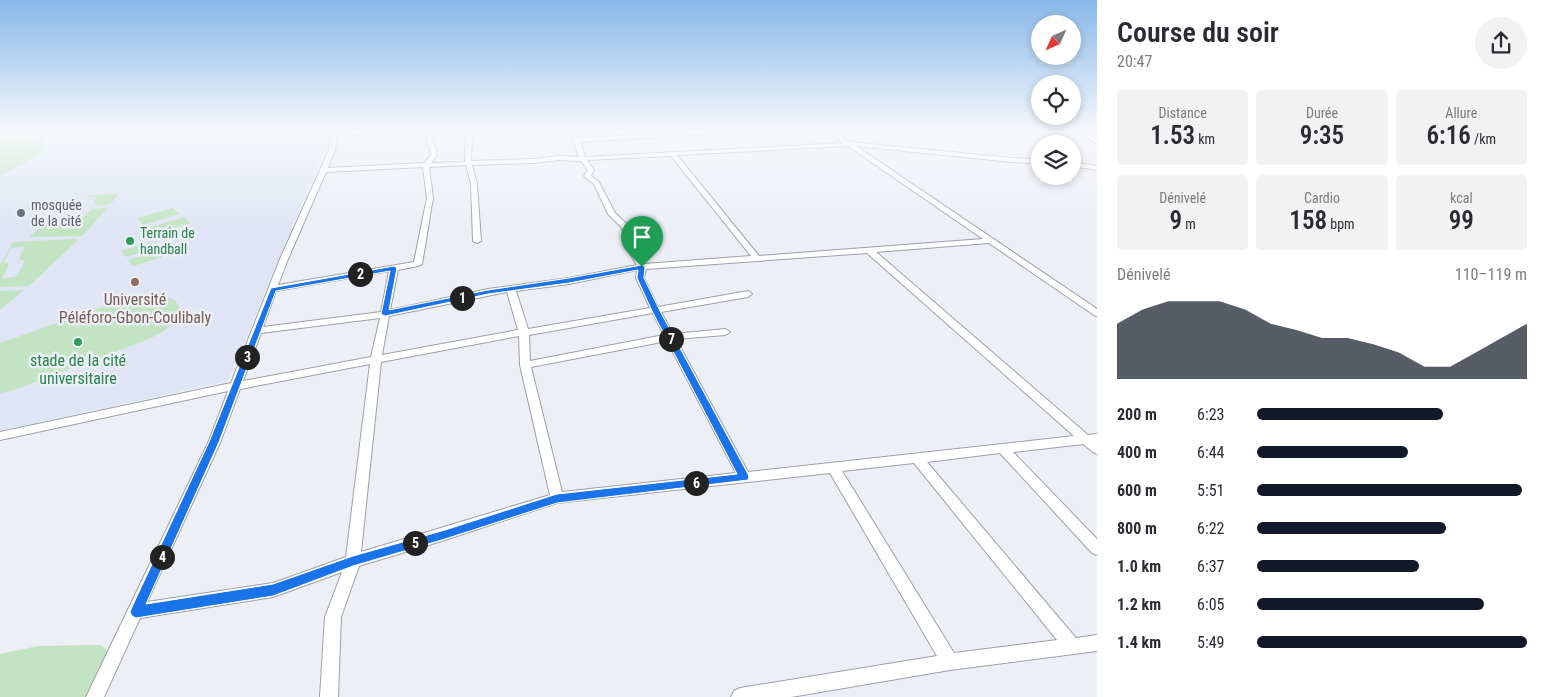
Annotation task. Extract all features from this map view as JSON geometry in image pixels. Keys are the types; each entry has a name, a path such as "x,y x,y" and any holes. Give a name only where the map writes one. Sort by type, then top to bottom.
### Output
{"street":[{"path":"95,697 214,442 273,289 326,165"},
{"path":"273,289 418,264 430,198 426,165"},
{"path":"324,170 433,165"},
{"path":"469,165 474,184 477,240"},
{"path":"587,165 592,170 586,176 597,183 612,214 626,227 631,249 642,267 640,278 744,477"},
{"path":"681,165 756,258"},
{"path":"877,165 1097,313"},
{"path":"1081,165 1097,168"},
{"path":"257,332 385,314 511,289 642,267 990,240"},
{"path":"870,250 1091,438 1097,448"},
{"path":"329,697 334,617 353,561 376,359 394,268"},
{"path":"511,289 524,333 524,366 557,498"},
{"path":"0,436 236,386 376,359 748,294"},
{"path":"524,366 670,337 725,332"},
{"path":"136,612 273,590 353,561 557,498 1091,438"},
{"path":"1002,448 1097,549"},
{"path":"917,458 1072,646"},
{"path":"833,467 950,662"},
{"path":"740,697 950,662 1097,643"}],"shaded area":[{"name":"Université Péléforo-Gbon-Coulibaly","path":"22,165 318,165 228,381 0,431 0,177"}],"green space":[{"path":"0,165 21,165 0,176"},
{"path":"118,194 111,204 96,206 97,202 93,203 96,197 86,198 89,195"},
{"path":"108,208 82,236 29,237 45,223 76,221 92,209"},
{"path":"173,208 179,214 143,225 137,218"},
{"path":"184,217 190,223 154,235 148,228"},
{"path":"78,240 29,286 0,287 0,265 13,242","holes":["25,246 19,259 25,261 17,276 2,279 9,264 4,262 11,248"]},
{"path":"150,242 155,248 126,257 121,251"},
{"path":"157,251 163,257 133,266 128,260"},
{"path":"24,290 0,310 0,291"},
{"name":"stade de la cité universitaire","path":"145,295 172,299 178,304 177,318 171,325 149,339 11,391 0,393 0,343 131,297"},
{"path":"101,645 110,653 89,697 0,697 0,654 38,646"}],"place":[{"name":"mosquée de la cité","path":"21,213"},
{"name":"Terrain de handball","path":"130,241"},
{"name":"Université Péléforo-Gbon-Coulibaly","path":"135,282"},
{"name":"stade de la cité universitaire","path":"78,342"}],"route":[{"path":"642,267 640,278 656,311 744,477 557,498 353,561 273,590 136,612 214,442 273,289 394,268 385,314 488,292 642,267"}]}
